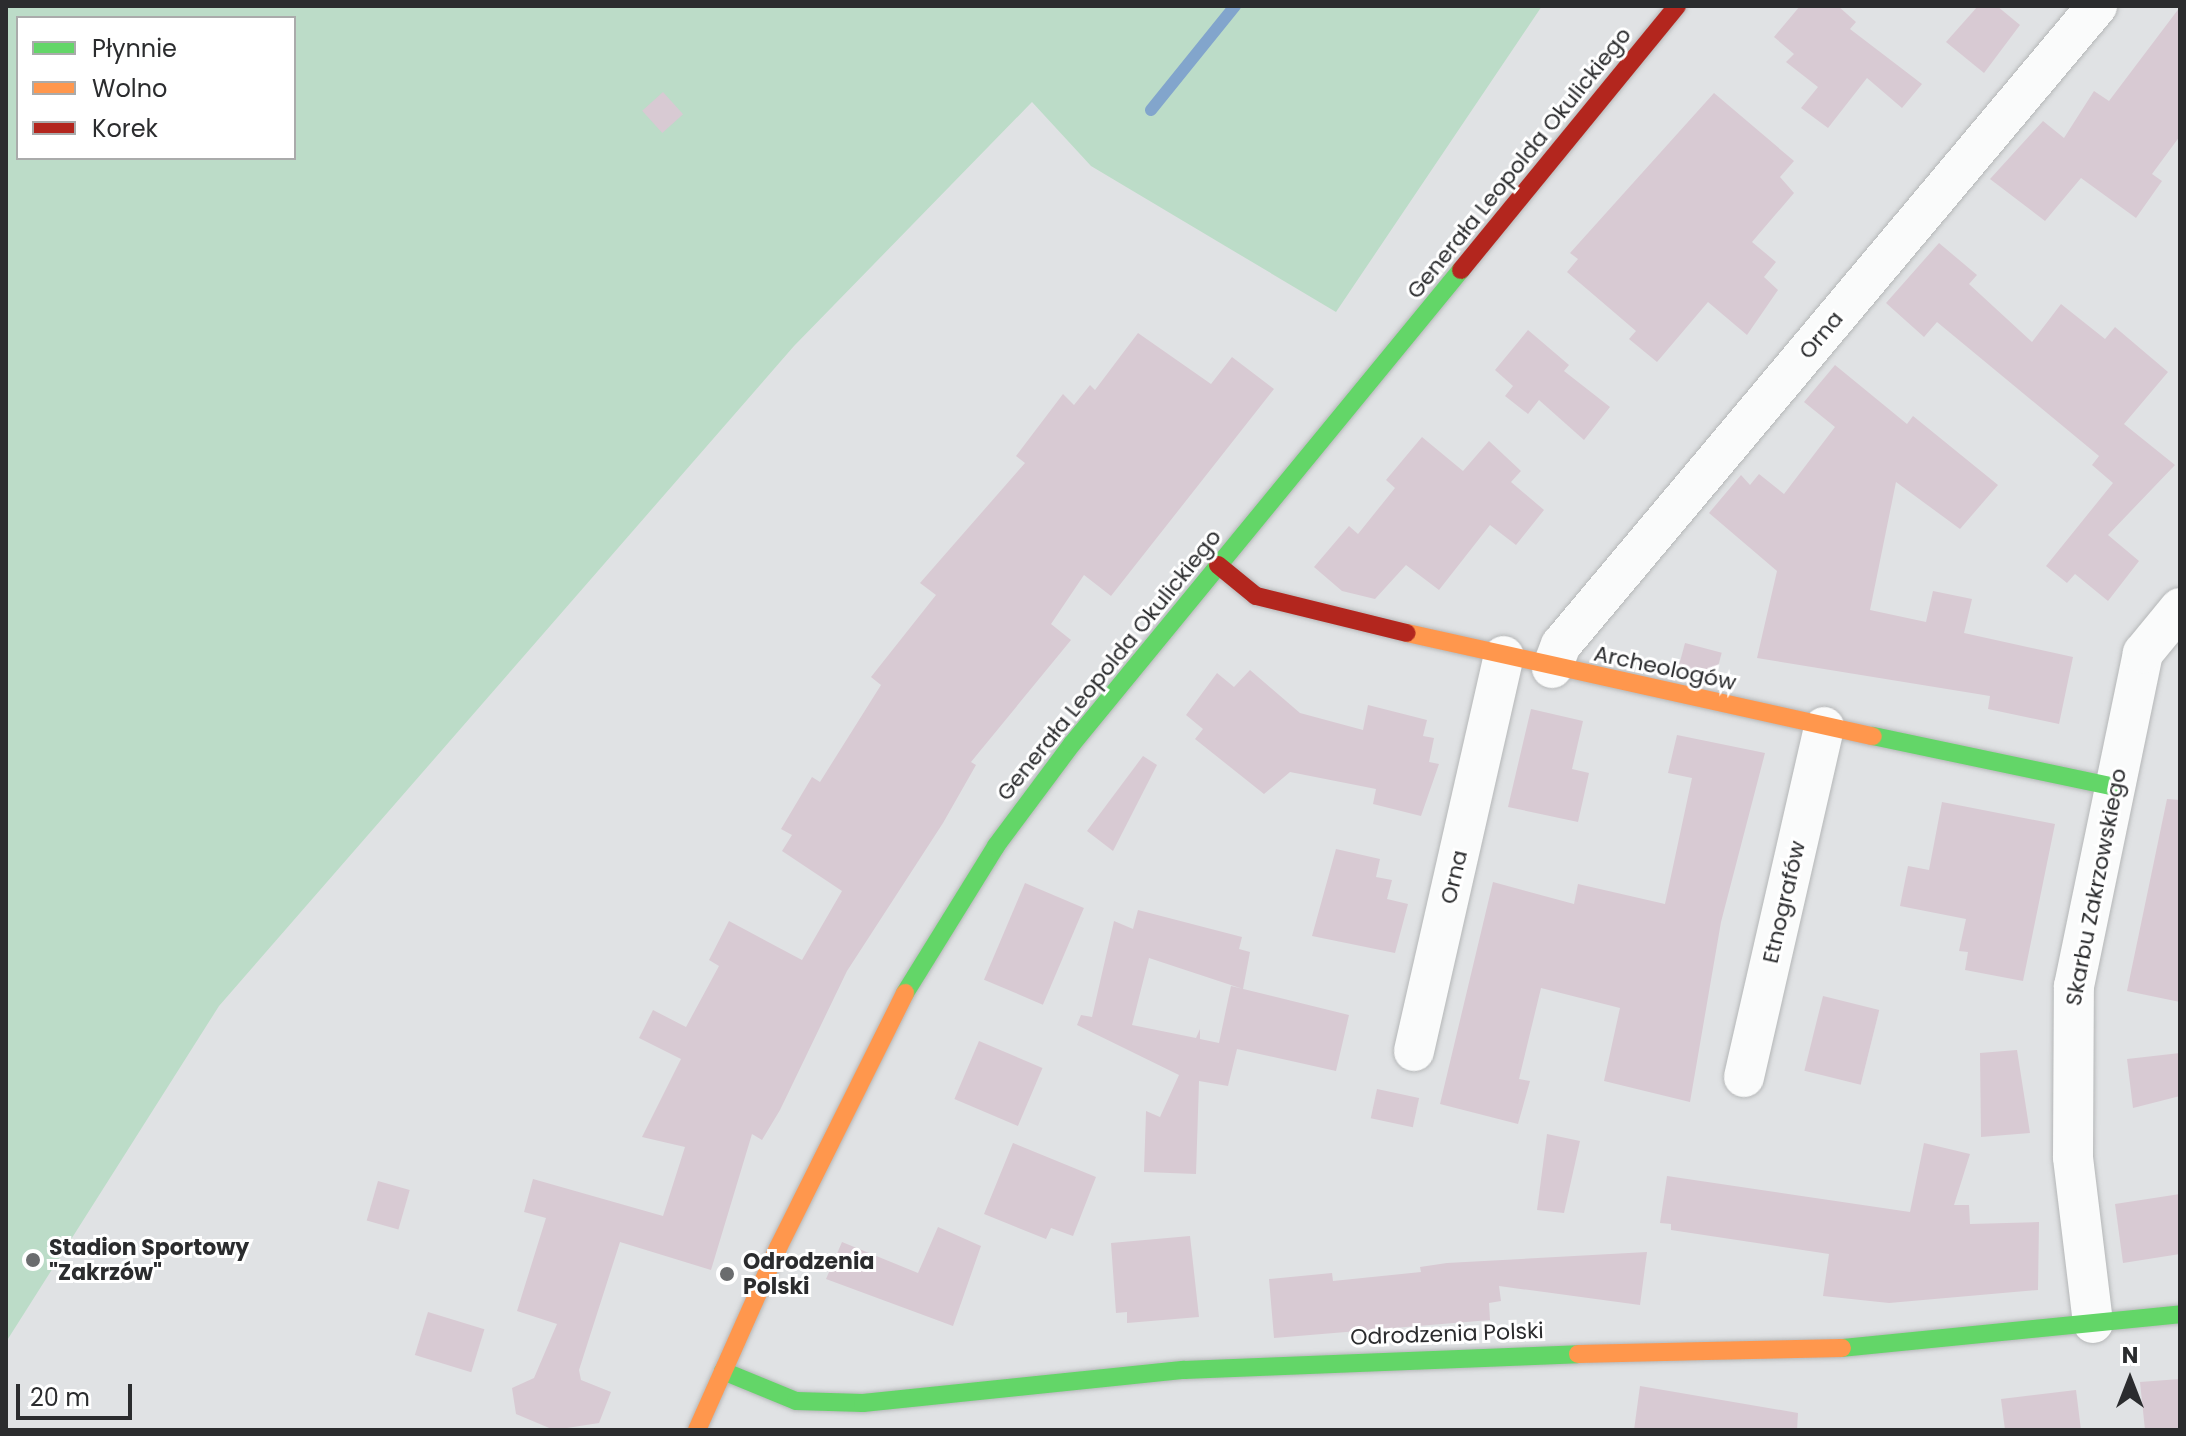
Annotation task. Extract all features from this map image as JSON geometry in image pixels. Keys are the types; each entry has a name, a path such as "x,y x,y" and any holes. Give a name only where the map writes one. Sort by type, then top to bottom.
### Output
{"street":[{"name":"Generała Leopolda Okulickiego","path":"697,1430 890,1024 955,908 1072,744 1677,6"},
{"name":"Orna","path":"1552,668 1561,645 2097,6"},
{"name":"Archeologów","path":"1218,565 1256,596 1552,668 2115,787"},
{"name":"Skarbu Zakrzowskiego","path":"2093,1323 2073,1157 2071,1026 2143,653 2180,608"},
{"name":"Orna","path":"1414,1051 1504,656"},
{"name":"Etnografów","path":"1744,1077 1824,727"},
{"name":"Odrodzenia Polski","path":"723,1371 796,1401 863,1403 1184,1370 1514,1354 1798,1352 2180,1314"}],"green space":[{"path":"6,6 1542,6 1336,312 1091,166 1032,102 794,346 219,1006 6,1342"}],"building":[{"path":"1800,6 1838,6 1856,22 1850,29 1922,84 1902,108 1867,78 1828,128 1801,108 1818,87 1786,62 1794,54 1774,37"},
{"path":"1978,6 1997,6 2020,25 1984,73 1946,42"},
{"path":"2180,7 2180,136 2152,174 2162,181 2136,218 2081,178 2045,221 1990,179 2043,121 2064,138 2094,91 2109,101"},
{"path":"663,92 683,114 662,133 642,111"},
{"path":"1714,93 1794,161 1780,177 1794,193 1752,242 1776,262 1764,277 1778,290 1747,335 1708,302 1657,362 1629,339 1636,331 1567,272 1578,259 1570,253"},
{"path":"1939,243 1977,275 1969,284 2032,342 2061,304 2105,339 2115,327 2168,372 2124,424 2175,465 2108,535 2139,561 2108,601 2075,574 2067,583 2046,566 2113,483 2092,465 2099,456 1937,322 1924,337 1886,303"},
{"path":"1528,330 1569,365 1564,371 1610,407 1584,440 1539,400 1528,414 1505,396 1513,386 1495,370"},
{"path":"1138,333 1211,384 1232,357 1274,389 1111,596 1084,575 1051,624 1071,640 971,762 976,765 943,823 847,971 780,1110 762,1140 752,1134 711,1270 620,1242 579,1370 581,1380 611,1392 599,1423 554,1430 516,1414 512,1388 534,1378 557,1324 517,1311 546,1218 524,1212 533,1179 663,1216 685,1147 642,1137 681,1059 639,1038 653,1010 686,1027 719,966 709,960 729,921 802,960 842,891 782,851 792,835 781,829 812,777 820,782 881,685 871,677 936,595 920,583 1025,463 1016,456 1063,394 1074,405 1090,385 1095,390"},
{"path":"1835,365 1907,424 1913,416 1998,485 1960,529 1896,482 1870,610 1926,622 1933,591 1972,599 1964,633 2073,657 2059,724 1988,709 1990,696 1757,658 1777,571 1709,513 1741,475 1750,485 1759,474 1784,494 1835,427 1804,402"},
{"path":"1422,437 1463,471 1489,441 1521,471 1511,482 1544,510 1516,545 1490,525 1439,590 1406,565 1375,599 1342,591 1314,567 1349,526 1358,534 1395,488 1386,480"},
{"path":"1685,643 1722,653 1715,679 1678,669"},
{"path":"1250,670 1300,713 1363,730 1368,705 1427,720 1423,736 1434,738 1429,762 1439,764 1421,816 1373,804 1376,789 1290,772 1264,794 1195,739 1203,729 1186,715 1217,673 1234,687"},
{"path":"1531,709 1583,721 1572,769 1589,773 1578,822 1508,807"},
{"path":"1677,735 1765,753 1721,922 1690,1102 1604,1081 1620,1008 1541,988 1519,1079 1530,1081 1518,1124 1440,1104 1493,882 1574,904 1578,884 1665,904 1692,778 1668,773"},
{"path":"1143,756 1157,765 1113,851 1087,831"},
{"path":"2167,799 2180,800 2180,1002 2127,991"},
{"path":"1942,802 2055,824 2023,981 1965,970 1968,952 1959,951 1966,919 1900,906 1908,866 1929,870"},
{"path":"1336,849 1380,859 1376,877 1392,880 1387,899 1408,904 1395,953 1312,936"},
{"path":"1025,883 1084,908 1043,1005 984,980"},
{"path":"1138,910 1242,937 1239,949 1250,952 1243,989 1349,1015 1336,1071 1237,1049 1228,1086 1199,1081 1196,1174 1144,1172 1146,1111 1160,1117 1179,1075 1077,1025 1081,1015 1092,1017 1114,921 1133,929","holes":["1149,958 1242,989 1231,986 1219,1043 1200,1039 1200,1029 1196,1038 1132,1025"]},
{"path":"1823,996 1879,1010 1861,1085 1804,1071"},
{"path":"979,1041 1043,1068 1018,1126 954,1099"},
{"path":"2017,1050 2030,1133 1981,1137 1980,1053"},
{"path":"2180,1053 2180,1096 2133,1108 2127,1059"},
{"path":"1377,1089 1419,1098 1413,1127 1371,1118"},
{"path":"1547,1134 1580,1141 1564,1213 1537,1210"},
{"path":"1013,1143 1096,1177 1073,1236 1051,1228 1046,1239 984,1214"},
{"path":"1924,1143 1970,1154 1954,1205 1969,1205 1970,1224 2039,1222 2038,1290 1889,1303 1823,1296 1829,1254 1671,1230 1671,1224 1660,1223 1667,1176 1910,1212"},
{"path":"378,1181 410,1190 398,1230 367,1220"},
{"path":"2180,1194 2180,1254 2123,1263 2115,1204"},
{"path":"938,1227 981,1246 953,1326 826,1279 842,1242 918,1273"},
{"path":"1190,1236 1199,1317 1127,1323 1127,1312 1116,1313 1111,1243"},
{"path":"1647,1252 1640,1305 1499,1286 1501,1301 1489,1303 1490,1320 1274,1338 1269,1279 1332,1273 1333,1281 1421,1272 1420,1267 1447,1263"},
{"path":"428,1312 484,1329 471,1372 415,1355"},
{"path":"2180,1379 2180,1430 2145,1430 2140,1382"},
{"path":"1640,1386 1798,1413 1797,1430 1634,1430"},
{"path":"2076,1390 2081,1430 2005,1430 2001,1399"}],"waterway":[{"path":"1151,110 1235,6"}],"traffic: fast":[{"path":"905,993 996,846 1072,744 1461,270"},
{"path":"1873,736 2115,787"},
{"path":"1842,1348 2180,1314"},
{"path":"723,1371 796,1401 863,1403 1184,1370 1578,1354"}],"traffic: slow":[{"path":"1407,633 1873,736"},
{"path":"697,1430 778,1248 905,993"},
{"path":"1578,1354 1842,1348"}],"traffic: jam":[{"path":"1461,270 1677,6"},
{"path":"1218,565 1256,596 1407,633"}],"place":[{"name":"Stadion Sportowy \"Zakrzów\"","path":"33,1260"},
{"name":"Odrodzenia Polski","path":"727,1274"}]}
